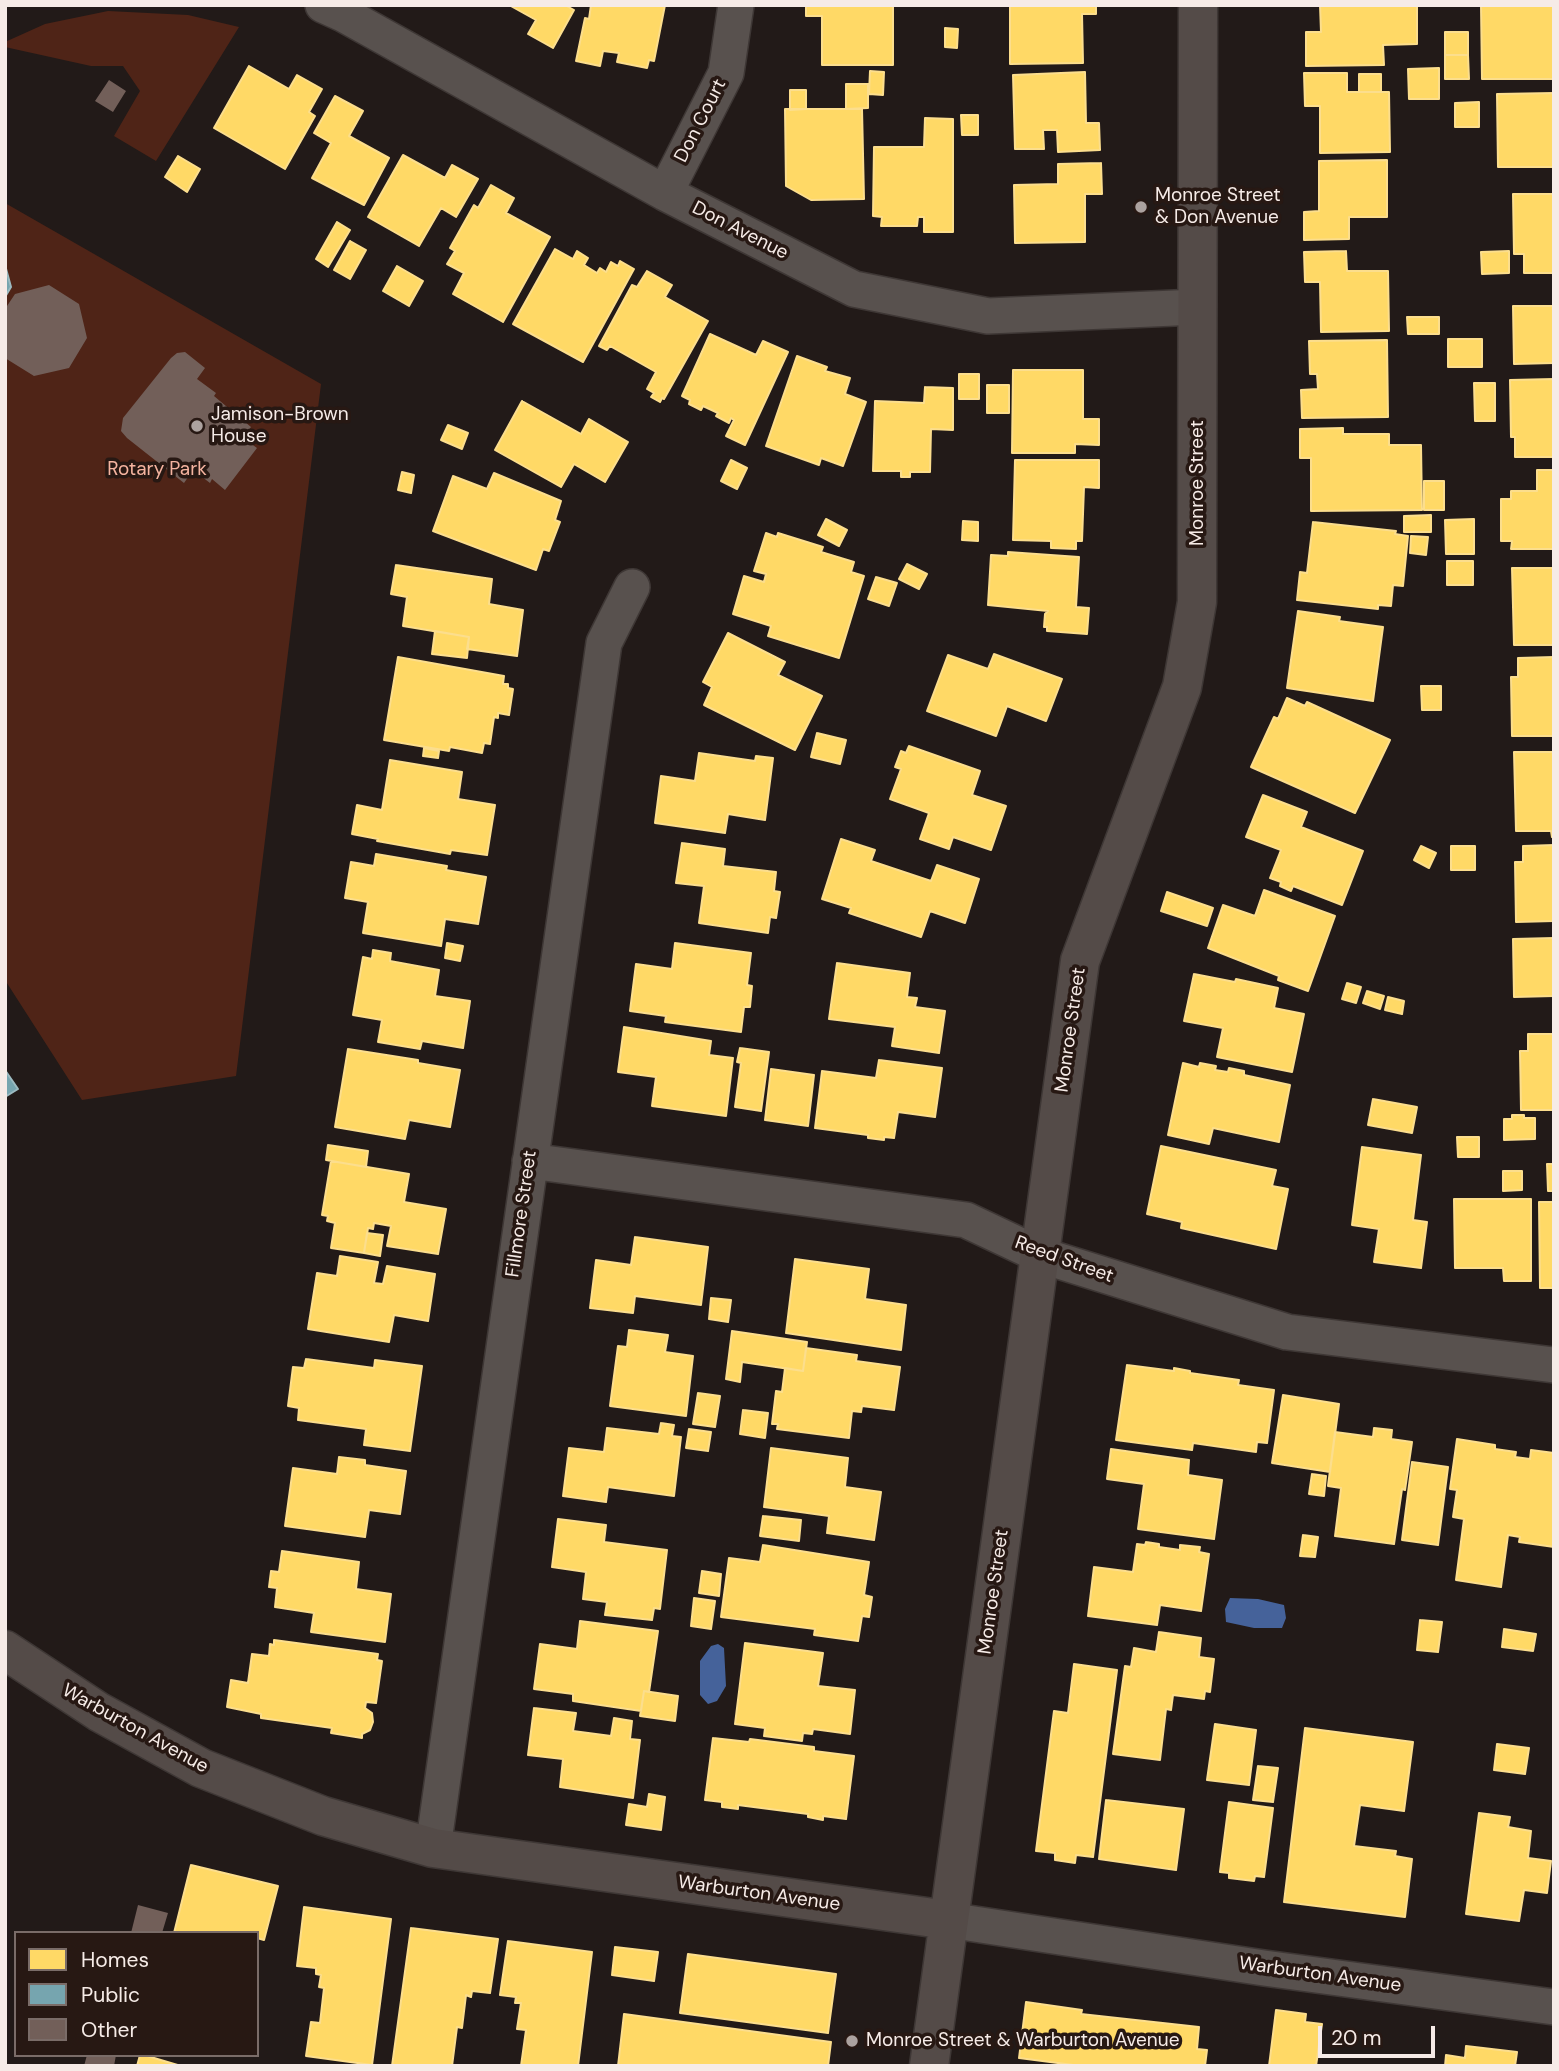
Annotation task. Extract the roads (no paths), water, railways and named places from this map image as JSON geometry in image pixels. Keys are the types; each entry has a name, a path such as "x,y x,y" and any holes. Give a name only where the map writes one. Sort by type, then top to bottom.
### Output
{"main road":[{"name":"Monroe Street","path":"929,2066 1080,961 1182,687 1198,602 1198,5"},
{"name":"Warburton Avenue","path":"5,1650 99,1712 201,1768 323,1816 433,1847 948,1920"}],"street":[{"name":"Don Avenue","path":"323,5 665,193 854,289 988,316 1198,307"},
{"name":"Don Court","path":"665,193 726,73 736,5"},
{"name":"Fillmore Street","path":"433,1847 604,643 632,587"},
{"name":"Reed Street","path":"530,1161 967,1220 1040,1255 1287,1332 1554,1364"},
{"name":"Warburton Avenue","path":"948,1920 1264,1968 1554,2007"}],"water":[{"path":"1230,1598 1258,1599 1284,1605 1286,1618 1282,1628 1254,1628 1226,1622 1225,1609"},
{"path":"718,1644 724,1648 726,1686 717,1701 708,1704 700,1695 700,1661 711,1646"}],"place":[{"name":"Monroe Street & Don Avenue","path":"1141,207"},
{"name":"Jamison-Brown House","path":"197,426"},
{"name":"Monroe Street & Warburton Avenue","path":"852,2041"}],"park label":[{"name":"Rotary Park","path":"157,470"}]}
